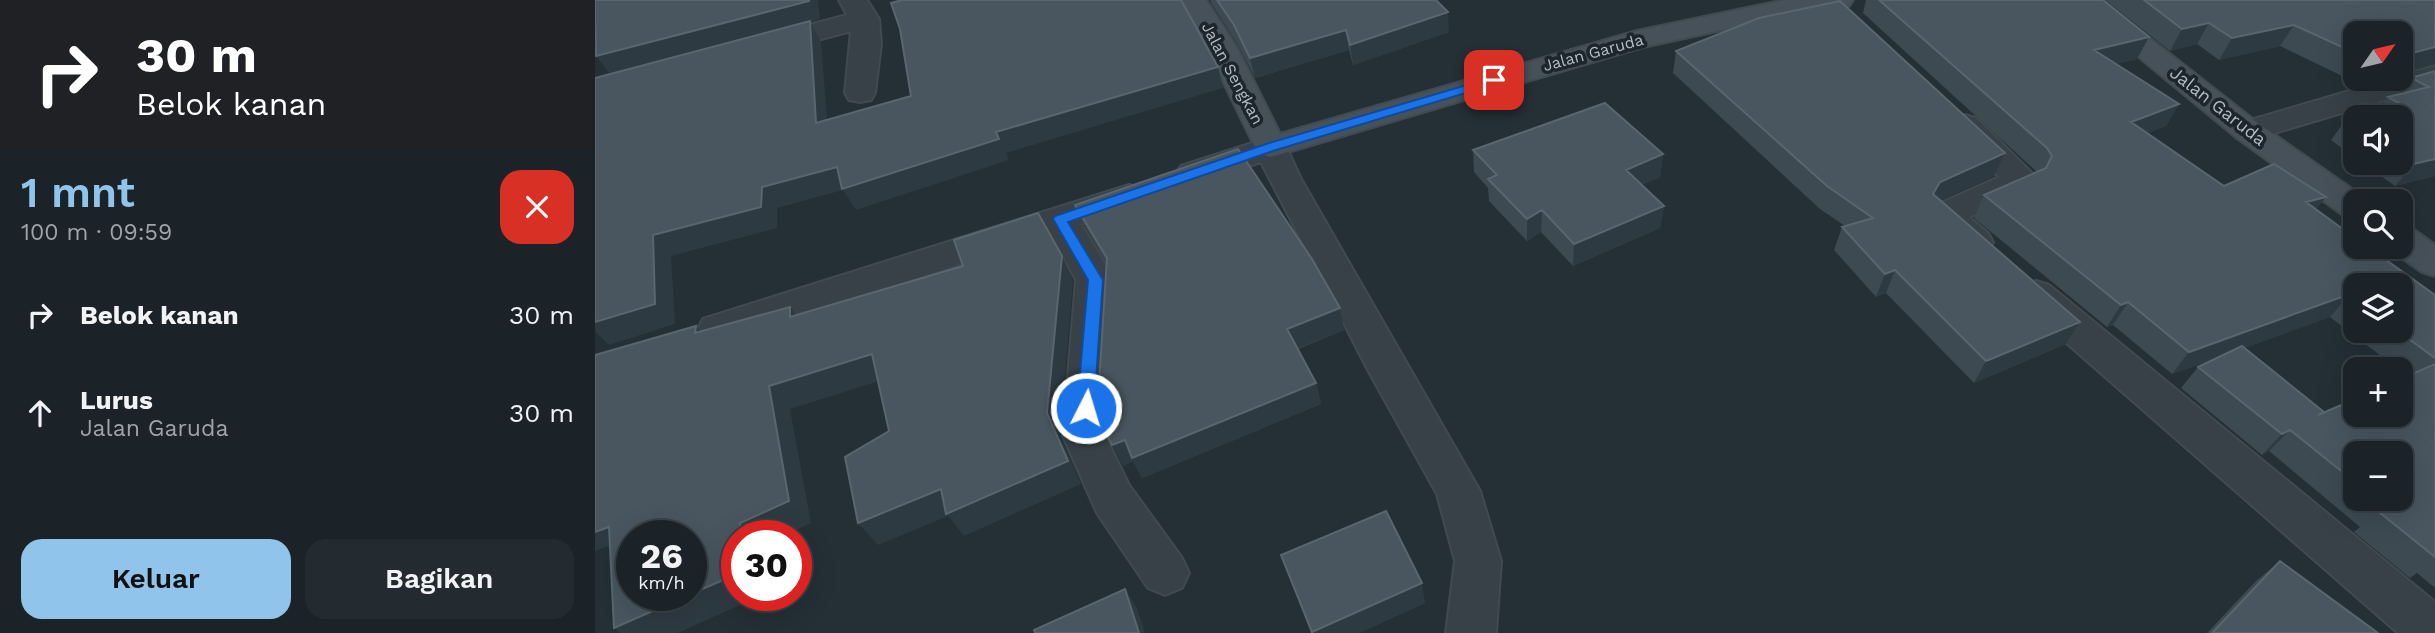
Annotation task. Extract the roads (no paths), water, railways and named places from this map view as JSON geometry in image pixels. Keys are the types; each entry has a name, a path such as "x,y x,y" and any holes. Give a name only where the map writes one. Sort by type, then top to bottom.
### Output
{"main road":[{"name":"Jalan Sengkan","path":"1192,0 1221,46 1271,147"},
{"name":"Jalan Garuda","path":"2084,0 2248,131 2343,198"},
{"name":"Jalan Garuda","path":"1271,147 1569,58 1637,40 1819,1"},
{"path":"2413,247 2435,263"}],"street":[{"path":"1819,1 1859,27"},
{"path":"743,51 869,14 860,93"},
{"path":"2248,131 2435,75"},
{"path":"1945,105 2022,180 1944,215 2435,633"},
{"path":"688,338 1060,219 1271,147 1284,178 1342,286 1458,491 1478,561 1471,633"},
{"path":"1060,219 1095,280 1084,436 1113,499 1164,573"}]}
